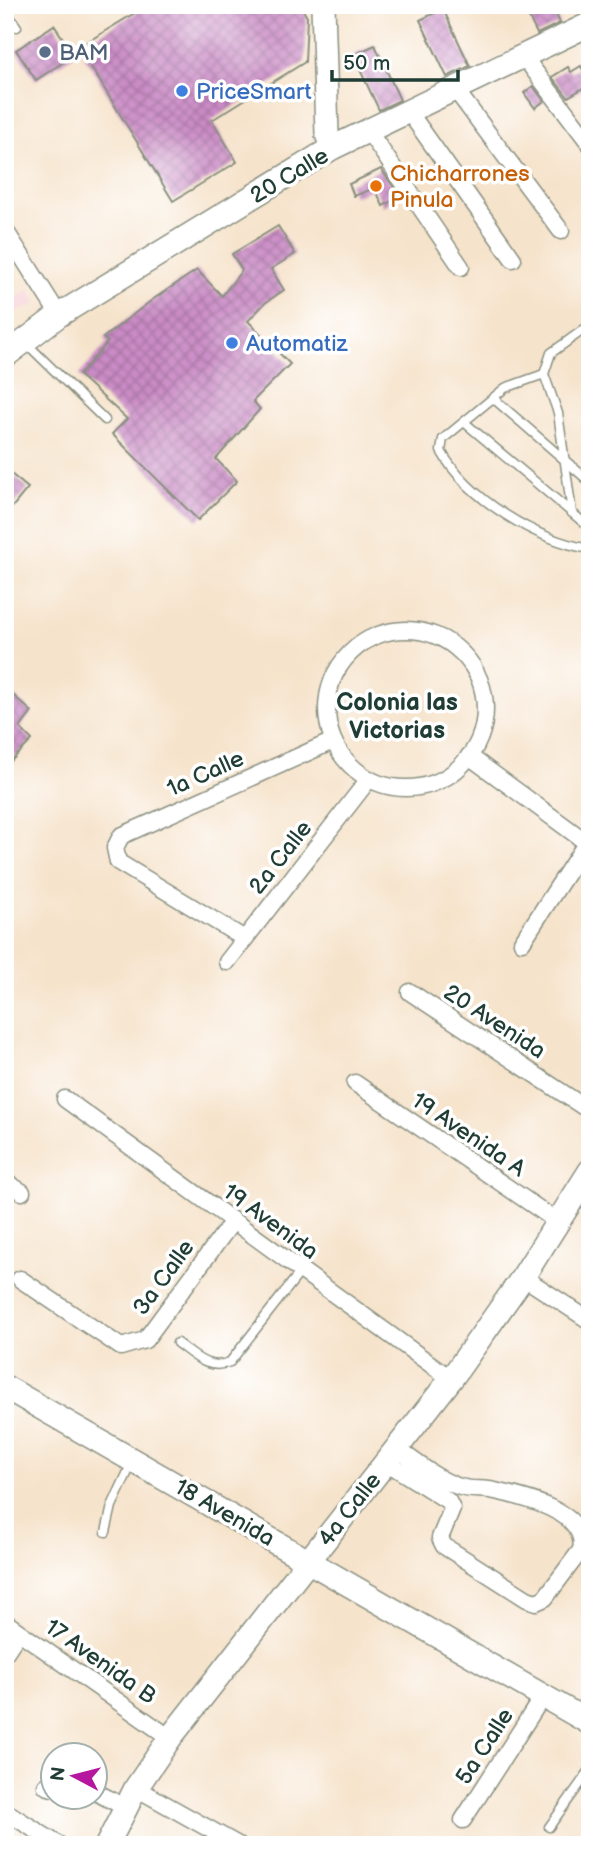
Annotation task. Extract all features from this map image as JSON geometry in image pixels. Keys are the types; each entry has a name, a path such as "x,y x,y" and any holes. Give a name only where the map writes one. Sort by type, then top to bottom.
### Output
{"street":[{"path":"321,7 327,134 332,148"},
{"name":"20 Calle","path":"5,356 60,316 332,148 590,24"},
{"path":"524,57 590,144"},
{"path":"455,89 561,231"},
{"path":"409,112 513,259"},
{"path":"369,132 461,267"},
{"path":"5,230 60,316"},
{"path":"415,630 449,643 474,670 481,687 484,714 478,741 469,757 458,769 431,785 400,788 369,779 348,763 333,741 327,705 330,687 343,662 362,643 379,635 415,630"},
{"name":"1a Calle","path":"245,939 118,862 115,848 121,836 333,741"},
{"path":"469,757 588,844 522,942"},
{"name":"2a Calle","path":"227,962 369,779"},
{"name":"20 Avenida","path":"410,992 590,1111"},
{"name":"19 Avenida A","path":"355,1083 558,1222"},
{"name":"19 Avenida","path":"65,1099 451,1379"},
{"name":"4a Calle","path":"107,1845 170,1738 451,1379 523,1277 590,1171"},
{"path":"5,1182 22,1192"},
{"name":"3a Calle","path":"20,1279 121,1347 145,1340 233,1220"},
{"path":"523,1277 590,1321"},
{"name":"18 Avenida","path":"5,1387 590,1723"},
{"path":"391,1456 451,1484 470,1489 493,1490 560,1511 572,1521 579,1533 582,1541 580,1550 545,1598 536,1602 527,1599 444,1546 440,1538 453,1509 391,1456"},
{"name":"17 Avenida B","path":"5,1622 170,1738"},
{"path":"5,1653 19,1632"},
{"name":"5a Calle","path":"463,1820 543,1696"},
{"path":"108,1794 132,1799 238,1845"},
{"path":"5,1811 59,1845"}],"lane":[{"path":"5,10 17,27"},
{"path":"572,513 558,413 544,374 551,354 590,325"},
{"path":"24,342 105,420"},
{"path":"544,374 505,388 443,439 440,448 468,483 510,518 547,538 590,550"},
{"path":"493,398 590,482"},
{"path":"464,422 590,528"},
{"path":"177,1343 208,1365 218,1367 230,1362 301,1271"},
{"path":"106,1532 112,1506 134,1460"},
{"path":"549,1827 590,1770"}],"shaded area":[{"path":"29,290 37,304 12,313 6,304"}],"building":[{"name":"PriceSmart","path":"148,5 300,5 307,17 305,62 212,120 237,162 173,201 79,47"},
{"path":"523,5 552,5 560,23 537,34"},
{"path":"443,9 470,66 447,77 420,20"},
{"name":"BAM","path":"54,25 74,55 36,80 16,50"},
{"path":"375,45 400,100 379,110 353,55"},
{"path":"581,66 590,84 568,97 552,77 568,67 571,72"},
{"path":"533,86 544,101 535,108 524,93"},
{"name":"Chicharrones Pinula","path":"381,169 400,196 383,206 375,188 354,196 349,184"},
{"path":"278,226 295,254 271,269 284,290 265,303 248,321 290,364 253,401 260,409 216,459 237,481 198,520 112,434 127,419 79,375 108,342 103,338 197,270 222,296 242,270 232,254"},
{"path":"5,469 28,488 5,516"},
{"path":"5,688 32,712 20,728 32,740 5,767"}],"place":[{"name":"BAM","path":"45,52"},
{"name":"PriceSmart","path":"182,91"},
{"name":"Chicharrones Pinula","path":"376,186"},
{"name":"Automatiz","path":"232,343"}],"district":[{"name":"Colonia las Victorias","path":"397,716"}]}
